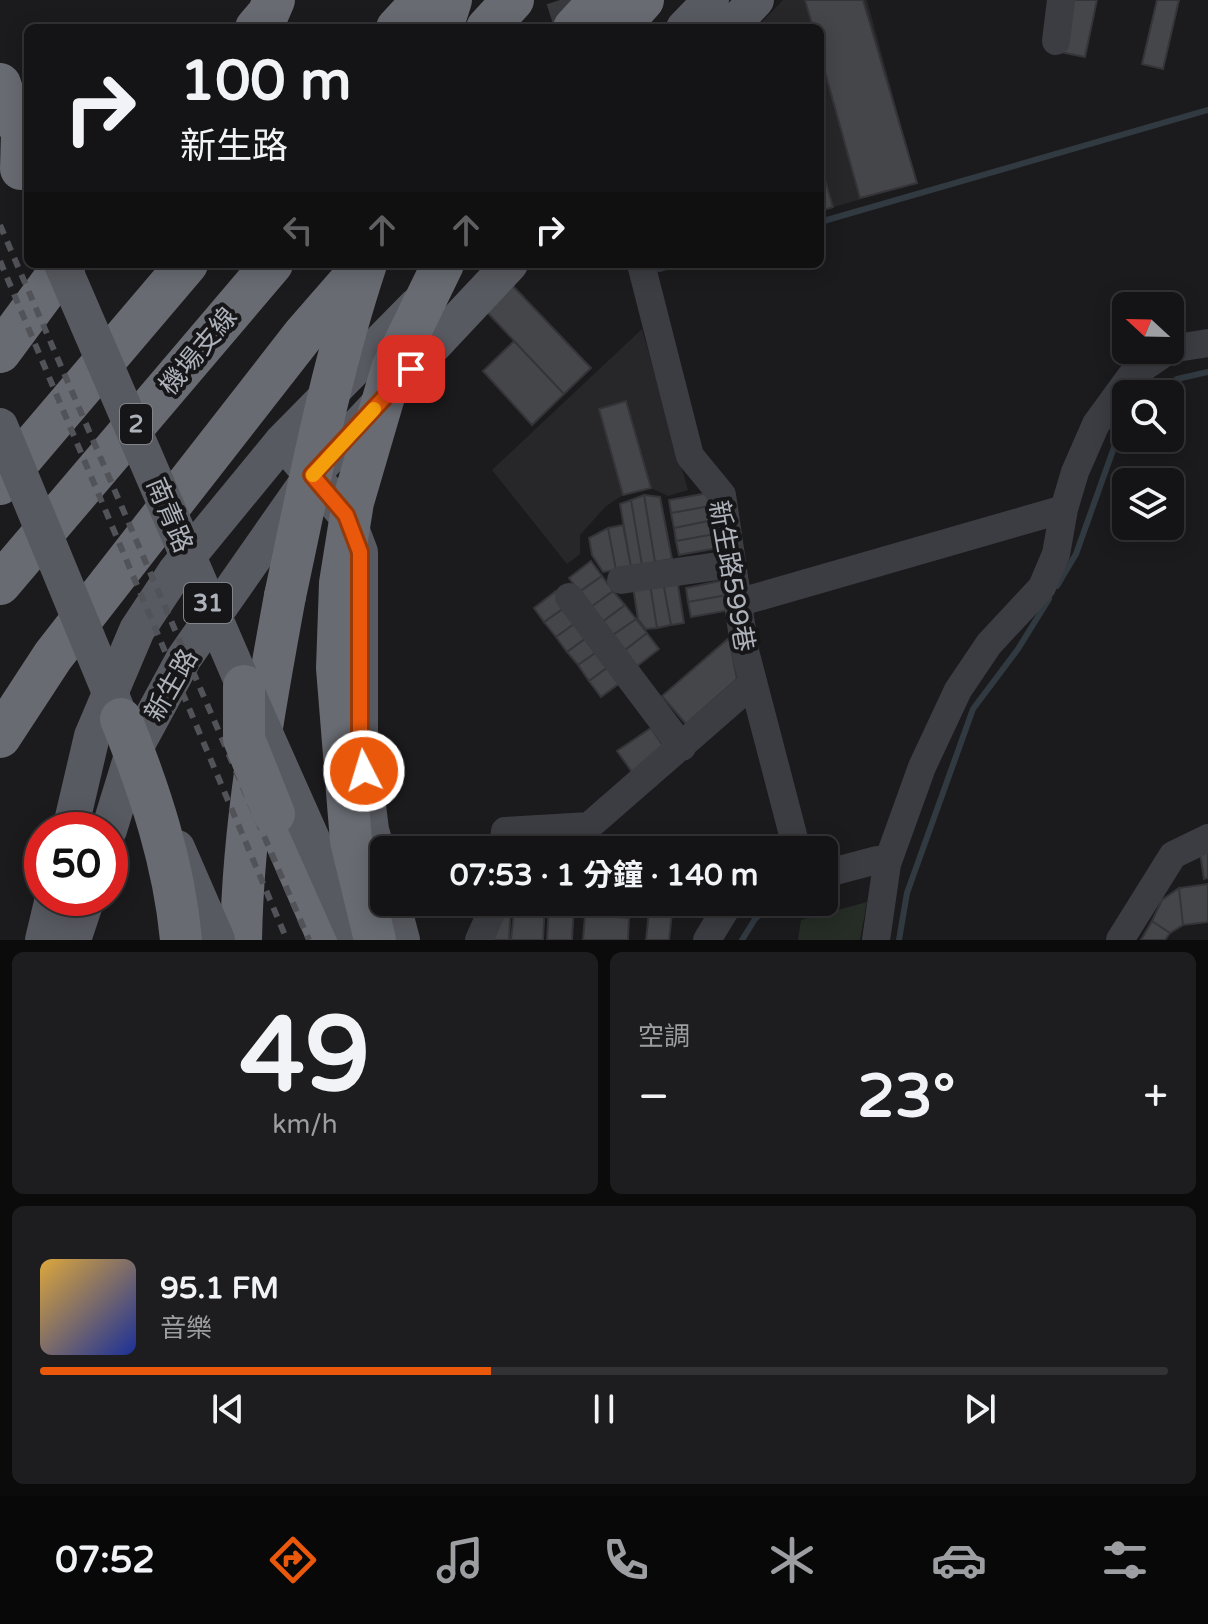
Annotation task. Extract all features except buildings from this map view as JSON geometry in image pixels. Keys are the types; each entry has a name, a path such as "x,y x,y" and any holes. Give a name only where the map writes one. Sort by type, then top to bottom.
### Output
{"highway":[{"path":"259,24 274,0"},
{"path":"401,24 423,0"},
{"path":"443,24 451,0"},
{"path":"491,24 513,0"},
{"path":"578,24 600,0"},
{"path":"622,24 643,0"},
{"path":"0,84 22,132 24,162"},
{"path":"0,352 60,268"},
{"path":"0,484 184,268"},
{"name":"機場支線","path":"0,584 269,268"},
{"path":"0,737 53,656 304,334 362,268"},
{"path":"241,940 242,884 258,737 316,448 365,268"},
{"path":"375,940 351,841 337,668 340,583 353,502 392,369 441,268"},
{"path":"244,686 244,739 329,940"},
{"path":"121,719 161,830 177,896 181,940"}],"main road":[{"path":"688,24 711,0"},
{"path":"734,24 756,0"},
{"path":"0,122 24,175"},
{"name":"南青路","path":"65,268 357,940"},
{"name":"新生路","path":"74,812 92,736 137,630 176,571 282,442 454,268"},
{"name":"新生路","path":"115,812 133,752 184,658 312,475 506,268"},
{"path":"0,426 121,719 217,940"},
{"path":"282,442 346,515 360,552 360,741 373,836"},
{"path":"43,940 49,916"},
{"path":"73,940 81,916"},
{"path":"396,916 402,940"}],"street":[{"path":"1056,41 1061,0"},
{"name":"新生路599巷","path":"642,268 690,456 722,495 745,651 793,836"},
{"path":"1184,347 1208,343"},
{"path":"876,940 887,864 922,767 958,690 989,644 1042,587 1056,554 1075,472 1096,424 1131,376 1149,364"},
{"path":"737,603 1064,509"},
{"path":"621,580 732,564"},
{"path":"569,597 682,747"},
{"path":"504,836 505,831 589,826 753,683"},
{"path":"1120,940 1173,855 1208,838"},
{"path":"838,870 877,860 887,864"},
{"path":"479,940 490,916"},
{"path":"707,940 722,916"}],"shaded area":[{"path":"783,0 867,0 917,183 824,210 824,24 760,24"},
{"path":"642,329 688,490 668,496 651,488 623,495 606,506 580,535 580,554 567,564 492,470"},
{"path":"867,902 860,940 798,940 801,920 816,916 838,916 838,910"}],"waterway":[{"path":"824,221 1208,110"},
{"path":"1175,380 1208,372"},
{"path":"1057,586 1076,554 1112,452"},
{"path":"899,940 907,893 973,709 1018,649 1049,599"},
{"path":"742,940 759,916"}],"tunnel":[{"path":"560,0 568,24"}],"railway":[{"path":"0,225 309,940"},
{"path":"0,261 287,940"}],"slow traffic":[{"path":"313,475 374,409"}],"route":[{"path":"364,771 360,741 360,552 346,515 312,475 411,369"}]}
